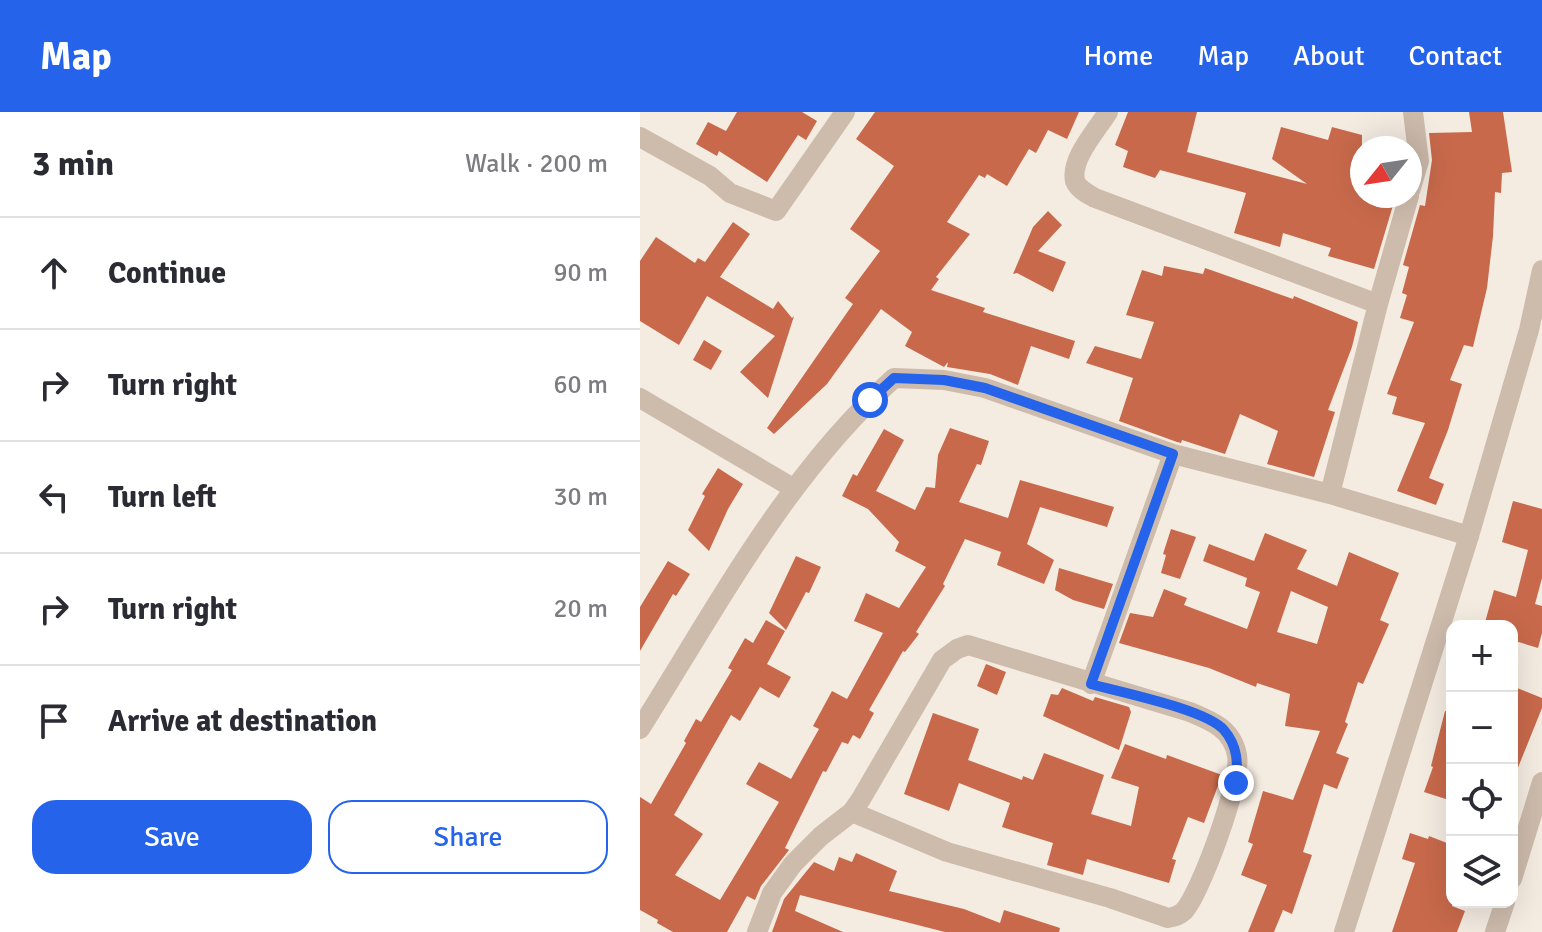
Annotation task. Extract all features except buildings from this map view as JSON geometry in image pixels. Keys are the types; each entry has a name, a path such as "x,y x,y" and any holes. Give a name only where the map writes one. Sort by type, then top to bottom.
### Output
{"street":[{"path":"640,137 710,176 730,193 776,211 845,112"},
{"path":"1108,112 1075,166 1075,181 1082,190 1095,198 1241,255 1378,304"},
{"path":"1413,112 1416,136"},
{"path":"1330,494 1405,208"},
{"path":"1344,932 1469,536 1529,330 1542,270"},
{"path":"640,729 793,488 870,400 894,378 944,380 985,388 1173,454 1330,494 1469,536"},
{"path":"640,398 793,488"},
{"path":"1091,684 1173,454"},
{"path":"757,932 772,893 793,864 821,836 852,812 936,668 957,649 968,645 1190,712 1215,723 1228,734 1238,767 1236,783 1198,887 1190,903 1177,917 1152,914 1110,898 947,852 852,812"},
{"path":"1518,860 1542,782"},
{"path":"1495,932 1503,908"}],"route":[{"path":"870,400 894,378 944,380 985,388 1173,454 1091,684 1190,712 1221,727 1228,734 1237,754 1236,783"}]}
